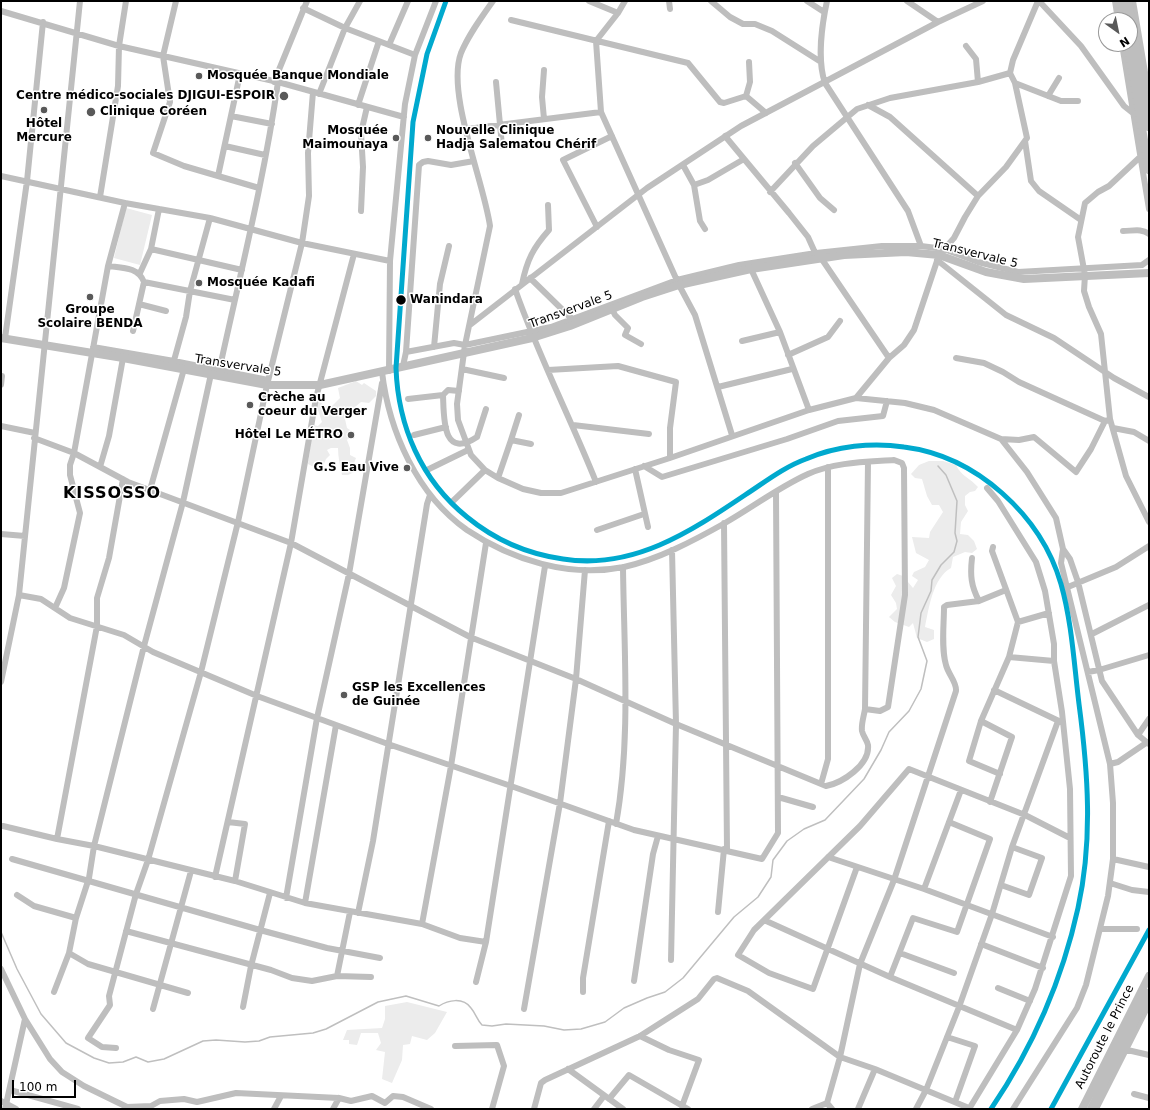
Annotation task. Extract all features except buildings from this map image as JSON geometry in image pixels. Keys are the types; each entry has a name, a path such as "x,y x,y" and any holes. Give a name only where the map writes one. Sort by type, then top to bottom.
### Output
{"main road":[{"path":"1121,1 1123,12"},
{"path":"1128,1 1149,127"},
{"path":"1129,52 1136,114 1149,170"},
{"name":"Transvervale 5","path":"3,338 93,350 123,358 173,364 184,369 267,382 320,385 385,374 403,366 464,348 531,334 612,309 678,283 819,257 875,252 906,252 940,255 986,272 1024,279 1085,273 1149,273"},
{"name":"Autoroute le Prince","path":"1082,1109 1149,976"},
{"name":"Autoroute le Prince","path":"1091,1109 1124,1049 1149,993"}],"street":[{"path":"1,682 19,595 75,34 80,1"},
{"path":"100,197 118,86 119,46 126,1"},
{"path":"176,1 163,56 170,102 153,153 184,166 259,188"},
{"path":"54,992 69,953 76,918 88,882 94,846 144,646 235,300 251,230 272,124 276,82 306,1"},
{"path":"116,1048 102,1047 88,1038 110,1005 109,996 126,931 136,894 148,860 201,672 238,522 267,382 302,243 308,196 308,153 316,93 345,28 360,1"},
{"path":"389,45 408,1"},
{"path":"286,898 318,718 349,574 385,374 390,261 405,104 415,55 436,1"},
{"path":"493,1 471,32 461,54 458,79 461,106 474,162 487,206 490,226 464,348 459,391 458,420 468,450 485,470 498,478 523,489 541,493 561,493 670,458 809,410 856,398 905,403 934,410 1001,439 1019,440 1034,437 1076,472 1108,420"},
{"path":"589,1 618,13"},
{"path":"625,1 618,13 596,41 601,112 678,283 695,314 732,436"},
{"path":"669,1 670,10"},
{"path":"711,1 730,17 743,24 755,24 772,31 821,62"},
{"path":"807,1 824,12"},
{"path":"827,1 824,12 821,62 825,82 908,211 921,246"},
{"path":"907,1 938,22"},
{"path":"470,325 638,196 725,136 938,22 983,1"},
{"path":"856,398 889,358 904,345 914,330 940,255 954,238 978,196 1006,167 1027,138 1015,83 1010,73 1013,60 1038,1 1081,46 1124,106 1136,114"},
{"path":"1115,1 1117,12"},
{"path":"1133,1 1149,96"},
{"path":"304,8 345,28 415,55"},
{"path":"1,11 43,22 75,34 119,46 276,82 404,117"},
{"path":"511,20 688,63 720,102 724,103 746,96"},
{"path":"3,338 27,181 43,22"},
{"path":"358,105 379,41"},
{"path":"966,46 976,59 978,82"},
{"path":"1124,52 1136,114 1140,157 1147,185 1149,209"},
{"path":"1142,54 1149,52"},
{"path":"746,96 750,82 749,62"},
{"path":"544,70 542,97 544,120"},
{"path":"770,192 795,163 857,109 890,98 978,82 1010,73"},
{"path":"218,176 240,74"},
{"path":"1048,96 1059,78"},
{"path":"496,82 502,146"},
{"path":"1015,83 1061,101 1078,101"},
{"path":"746,96 766,113"},
{"path":"868,105 890,117 978,196"},
{"path":"361,211 363,167 362,133 367,107"},
{"path":"467,129 601,112"},
{"path":"231,116 272,124"},
{"path":"597,227 563,160 612,136"},
{"path":"725,136 808,237 819,257 889,358"},
{"path":"1025,141 1031,181 1039,192 1081,220"},
{"path":"225,146 265,155"},
{"path":"1140,157 1109,186 1098,192 1085,203 1078,237 1085,273 1084,291 1100,334 1105,371 1108,420 1113,428 1126,476 1149,522"},
{"path":"694,185 708,180 744,159"},
{"path":"403,366 406,352 420,165 423,162 428,161 451,165 474,162"},
{"path":"795,163 820,198 834,210"},
{"path":"682,165 694,185 700,221 706,229"},
{"path":"1,176 60,187 125,203 210,218 302,243 390,261"},
{"path":"55,608 64,588 80,513 70,475 70,465 74,452 108,266 125,203"},
{"path":"522,284 526,264 539,241 549,230 548,205"},
{"path":"140,273 151,249 159,209"},
{"path":"173,364 186,317 190,291 210,218"},
{"path":"1123,231 1141,231 1149,234"},
{"path":"434,347 440,284 449,246"},
{"path":"530,278 575,321 595,309 739,266 819,257 882,246 921,246 940,255 1006,315 1054,338 1149,397"},
{"path":"151,249 242,270"},
{"path":"215,877 291,543 316,398 354,254"},
{"path":"1085,273 1142,265 1149,260"},
{"path":"108,266 140,273 144,282 133,331"},
{"path":"751,269 780,332 792,368 809,410"},
{"path":"144,282 235,300"},
{"path":"515,289 531,334 573,425 596,482"},
{"path":"139,304 166,311"},
{"path":"612,309 615,315 628,328 625,336 641,344"},
{"path":"788,355 828,337 840,321"},
{"path":"742,341 780,332"},
{"path":"406,352 454,343 464,348"},
{"path":"93,350 216,373"},
{"path":"100,467 109,436 123,358"},
{"path":"956,358 984,363 1019,382 1108,420"},
{"path":"548,370 618,366 676,382 670,428 670,458"},
{"path":"718,387 792,368"},
{"path":"150,490 184,369"},
{"path":"462,369 504,378"},
{"path":"385,374 396,434 407,458 430,495 459,524 486,543 516,556 546,566 585,570 623,567 672,550 724,523 808,474 828,467 868,462 894,460 902,463 904,468 905,595 888,707 880,711 865,709"},
{"path":"1,385 2,376"},
{"path":"408,399 443,395 448,390 459,391"},
{"path":"443,395 446,427 454,443 458,445 466,444 477,437 486,409"},
{"path":"644,466 662,477 788,440 838,421 883,416 887,401"},
{"path":"498,478 519,416"},
{"path":"573,425 649,434"},
{"path":"1,426 35,436 74,452 123,479 150,490 291,543 470,636 576,679 676,724 726,743 820,784 835,784 844,780 859,768 867,754 868,745 862,731 865,709 868,462"},
{"path":"414,435 446,427"},
{"path":"1113,428 1134,432 1149,441"},
{"path":"1001,439 1027,472 1056,518 1063,549 1061,563 1068,586 1110,764 1113,803 1113,858 1110,883 1086,985 1077,1008 1013,1109"},
{"path":"511,440 531,444"},
{"path":"427,470 468,450"},
{"path":"820,784 828,759 828,467"},
{"path":"635,469 648,527"},
{"path":"453,501 485,470"},
{"path":"57,839 97,626 97,598 109,558 123,479"},
{"path":"534,1109 541,1083 640,1036 698,999 714,979 717,978 748,991 840,1057 875,1069 969,1109 1017,1030 1043,968 1070,876 1070,789 1054,661 1054,644 1045,591 1036,562 998,501 987,488"},
{"path":"19,595 41,599 70,618 124,635 153,652 257,696 388,744 616,824 658,836 762,859 778,833 779,767 776,492"},
{"path":"358,913 373,841 427,504 430,495"},
{"path":"597,530 644,514"},
{"path":"718,912 725,850 726,743 724,523"},
{"path":"1,534 25,536"},
{"path":"422,924 451,766 470,636 486,543"},
{"path":"1068,586 1116,567 1149,546"},
{"path":"992,547 992,551 1018,622 1009,656 981,721 969,762 1000,774"},
{"path":"1063,549 1070,559 1078,582 1092,634 1102,681 1138,734 1148,743 1118,762 1110,764"},
{"path":"671,960 676,724 672,550"},
{"path":"972,558 970,572 971,584 980,601"},
{"path":"476,982 486,942 546,566"},
{"path":"616,824 623,787 625,701 623,567"},
{"path":"524,1009 560,804 576,679 585,570"},
{"path":"812,1109 827,1102 840,1057 860,964 894,880 929,778 956,688 945,660 944,607 947,605 980,601 1006,590"},
{"path":"1092,634 1149,605"},
{"path":"1018,622 1049,613"},
{"path":"1088,672 1149,655"},
{"path":"1009,656 1054,661"},
{"path":"994,690 1061,722"},
{"path":"1138,734 1149,719"},
{"path":"981,721 1012,737 990,802"},
{"path":"916,1109 926,1090 948,1037 992,914 1012,848 1061,722"},
{"path":"305,903 336,725"},
{"path":"857,867 813,989 769,973 738,956 754,930 805,882 860,826 908,770 1025,815 1070,838"},
{"path":"924,889 960,790"},
{"path":"778,796 813,807"},
{"path":"583,992 609,821"},
{"path":"228,822 245,824 235,881"},
{"path":"890,977 913,918 956,933 967,906 990,839 949,822"},
{"path":"3,826 94,846 235,881 305,903 422,924 460,938 486,942"},
{"path":"634,981 652,854 658,836"},
{"path":"1001,885 1029,894 1038,872 1042,858 1012,848"},
{"path":"828,857 924,889 1053,937"},
{"path":"1113,858 1149,867"},
{"path":"12,859 260,930 342,951 380,958"},
{"path":"153,1009 191,871"},
{"path":"1110,883 1132,890 1149,892"},
{"path":"243,1007 251,966 270,893"},
{"path":"18,896 34,906 76,918"},
{"path":"337,976 350,912"},
{"path":"764,920 860,964 959,1007 1017,1030"},
{"path":"1100,929 1137,929"},
{"path":"126,931 251,966 312,981 337,976 371,977"},
{"path":"980,944 1043,968"},
{"path":"69,953 88,964 188,993"},
{"path":"900,953 954,973"},
{"path":"1,969 25,1019 50,1059 62,1072 84,1086 126,1108 151,1106 160,1101 184,1099 197,1102 236,1093 339,1098 351,1101 372,1096 384,1106 394,1096 398,1096 431,1109"},
{"path":"998,988 1030,1000"},
{"path":"1096,1109 1124,1049 1149,1004"},
{"path":"16,1109 4,1105 10,1090 25,1019"},
{"path":"594,1109 629,1075 685,1107 699,1060 670,1050 640,1036"},
{"path":"948,1037 975,1046 955,1102"},
{"path":"455,1046 497,1045 504,1066 492,1109"},
{"path":"1124,1049 1149,1055"},
{"path":"568,1069 623,1109"},
{"path":"858,1109 875,1069"},
{"path":"10,1090 78,1109"},
{"path":"1134,1094 1149,1098"},
{"path":"274,1109 281,1096"},
{"path":"333,1109 339,1098"},
{"path":"194,1109 197,1102"},
{"path":"827,1102 832,1109"}],"shaded area":[{"path":"126,208 152,215 140,265 114,258"},
{"path":"356,381 362,385 364,383 376,391 376,396 369,403 361,402 355,407 354,413 345,419 347,428 353,432 347,440 350,448 350,455 356,458 352,468 354,472 348,475 342,475 338,448 331,448 327,450 330,455 326,459 322,468 318,469 308,464 313,425 318,426 322,422 317,407 318,398 323,405 330,408 340,398 338,388"},
{"path":"929,461 943,461 956,465 960,472 978,487 975,491 970,492 965,496 965,505 968,511 961,522 960,534 968,535 974,541 977,549 972,553 965,552 953,557 951,568 940,579 936,586 930,602 925,627 934,630 934,639 927,642 917,638 913,623 909,627 895,622 889,617 897,609 896,603 891,595 896,586 892,578 897,574 903,576 913,588 918,580 912,576 914,572 925,567 929,560 916,553 912,537 929,538 930,532 943,512 939,505 932,505 927,496 922,479 915,478 911,474 919,465"},
{"path":"407,1002 447,1012 435,1033 427,1040 412,1036 410,1044 403,1045 402,1060 392,1083 382,1079 385,1052 376,1050 381,1043 378,1033 361,1033 357,1045 349,1044 349,1040 343,1040 347,1030 382,1028 385,1019 385,1006"}],"waterway":[{"path":"1,932 17,969 41,1014 66,1043 94,1058 109,1063 123,1062 136,1057 148,1062 164,1059 203,1041 259,1041 270,1037 313,1033 326,1029 378,1002 406,996 439,1006 451,1001 464,1002 471,1008 482,1025 492,1026 506,1024 544,1026 564,1030 581,1029 605,1022 624,1008 665,992 683,978 734,917 758,897 771,877 773,860 787,841 804,829 825,820 864,779 881,750 889,732 909,711 921,689 927,661 918,637 921,613 931,591 932,580 941,565 954,552 957,541 955,533 957,501 946,475 938,466"}],"railway":[{"path":"1051,1109 1149,930"}],"transit line":[{"path":"446,1 427,54 413,122 396,368 401,411 415,450 425,469 437,486 467,517 500,539 537,554 563,559 589,561 613,559 660,545 682,534 724,509 782,470 798,462 842,448 879,445 904,447 931,453 956,462 980,476 1002,493 1022,513 1038,535 1051,559 1065,599 1072,644 1087,780 1088,806 1086,857 1078,908 1064,961 1055,987 1033,1037 1020,1062 991,1109"},
{"path":"1051,1109 1149,930"}],"place":[{"name":"Mosquée Banque Mondiale","path":"199,76"},
{"name":"Centre médico-sociales DJIGUI-ESPOIR","path":"284,96"},
{"name":"Hôtel Mercure","path":"44,110"},
{"name":"Clinique Coréen","path":"91,112"},
{"name":"Mosquée Maimounaya","path":"396,138"},
{"name":"Nouvelle Clinique Hadja Salematou Chérif","path":"428,138"},
{"name":"Mosquée Kadafi","path":"199,283"},
{"name":"Groupe Scolaire BENDA","path":"90,297"},
{"name":"Wanindara","path":"401,300"},
{"name":"Crèche au coeur du Verger","path":"250,405"},
{"name":"Hôtel Le MÉTRO","path":"351,435"},
{"name":"G.S Eau Vive","path":"407,468"},
{"name":"GSP les Excellences de Guinée","path":"344,695"}],"district":[{"name":"KISSOSSO","path":"112,494"}]}
